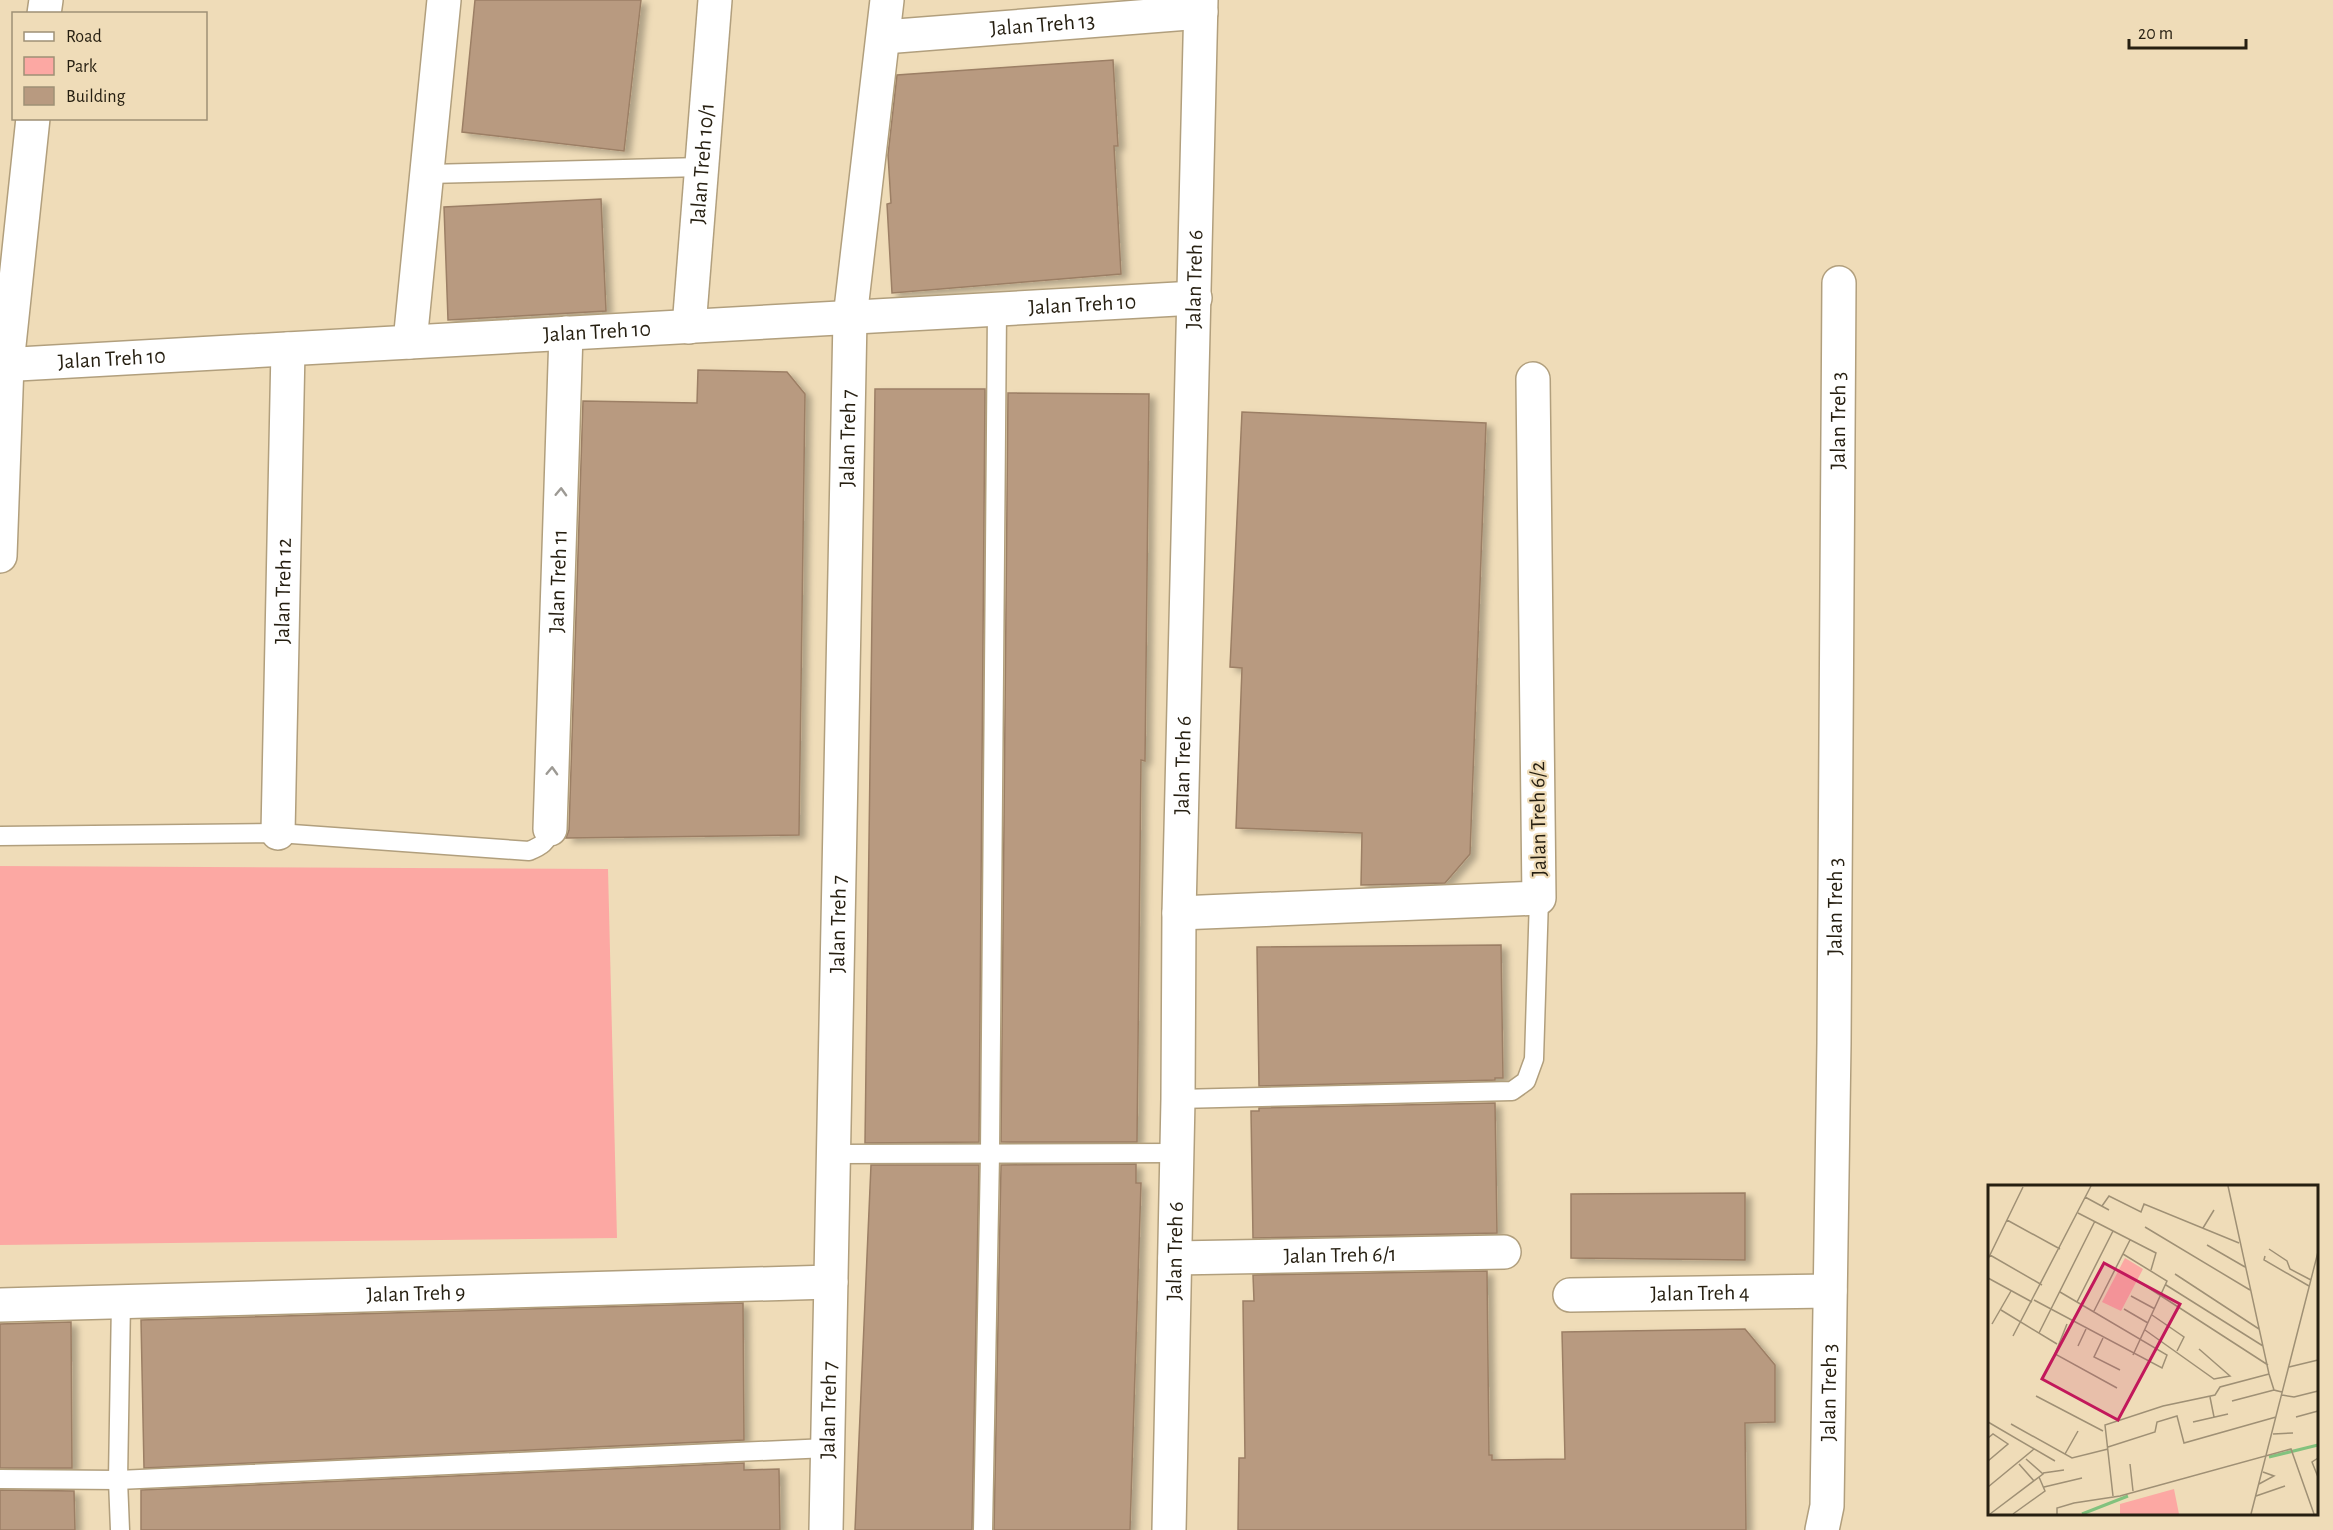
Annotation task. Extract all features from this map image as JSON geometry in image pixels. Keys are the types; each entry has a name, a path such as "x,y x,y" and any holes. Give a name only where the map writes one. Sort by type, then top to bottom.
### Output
{"street":[{"path":"410,342 444,0"},
{"name":"Jalan Treh 10/1","path":"688,327 715,0"},
{"name":"Jalan Treh 7","path":"826,1530 850,318 887,0"},
{"name":"Jalan Treh 13","path":"884,37 1201,6"},
{"name":"Jalan Treh 6","path":"1169,1530 1178,1099 1179,913 1201,6"},
{"path":"0,556 3,365 33,120"},
{"name":"Jalan Treh 3","path":"1822,1530 1827,1506 1834,1043 1839,283"},
{"name":"Jalan Treh 10","path":"3,365 1195,298"},
{"name":"Jalan Treh 11","path":"550,829 566,333"},
{"name":"Jalan Treh 12","path":"278,833 288,349"},
{"name":"Jalan Treh 6/2","path":"1179,913 1539,898 1533,379"},
{"name":"Jalan Treh 6/1","path":"1174,1258 1504,1252"},
{"name":"Jalan Treh 9","path":"0,1305 831,1282"},
{"name":"Jalan Treh 4","path":"1570,1295 1830,1291"}],"lane":[{"path":"428,174 701,168"},
{"path":"983,1530 990,1154 997,310"},
{"path":"0,836 278,833 529,851 542,846 548,839 550,829"},
{"path":"1178,1099 1512,1091 1526,1081 1534,1059 1539,898"},
{"path":"834,1154 1177,1154"},
{"path":"120,1530 118,1480 121,1302"},
{"path":"0,1479 118,1480 827,1448"}],"green space":[{"path":"0,866 608,869 617,1238 0,1245"}],"building":[{"path":"475,0 641,0 624,151 462,132"},
{"path":"1113,60 1118,146 1114,146 1121,274 892,293 887,204 891,203 888,155 897,75"},
{"path":"601,199 606,311 448,320 444,207"},
{"path":"698,370 787,372 805,394 799,835 566,838 569,830 583,401 697,403"},
{"path":"875,389 985,389 979,1142 865,1143"},
{"path":"1008,393 1149,394 1145,761 1141,760 1137,1142 1001,1142"},
{"path":"1242,412 1486,423 1470,854 1445,883 1361,885 1362,833 1236,828 1242,668 1230,667"},
{"path":"1501,945 1503,1078 1259,1086 1257,947"},
{"path":"1495,1103 1497,1233 1253,1238 1251,1111 1259,1111 1259,1108"},
{"path":"1136,1164 1136,1183 1141,1183 1130,1530 994,1530 1001,1165"},
{"path":"871,1165 979,1165 972,1530 855,1530"},
{"path":"1745,1193 1745,1260 1571,1258 1571,1194"},
{"path":"1487,1271 1489,1455 1492,1455 1492,1460 1565,1459 1562,1332 1745,1329 1775,1365 1775,1422 1745,1423 1746,1530 1238,1530 1239,1458 1245,1458 1243,1301 1254,1301 1253,1275"},
{"path":"743,1303 744,1440 144,1468 141,1320"},
{"path":"71,1322 72,1468 0,1468 0,1324"},
{"path":"744,1463 744,1470 779,1469 780,1530 141,1530 141,1490"},
{"path":"0,1490 74,1491 75,1530 0,1530"}]}
